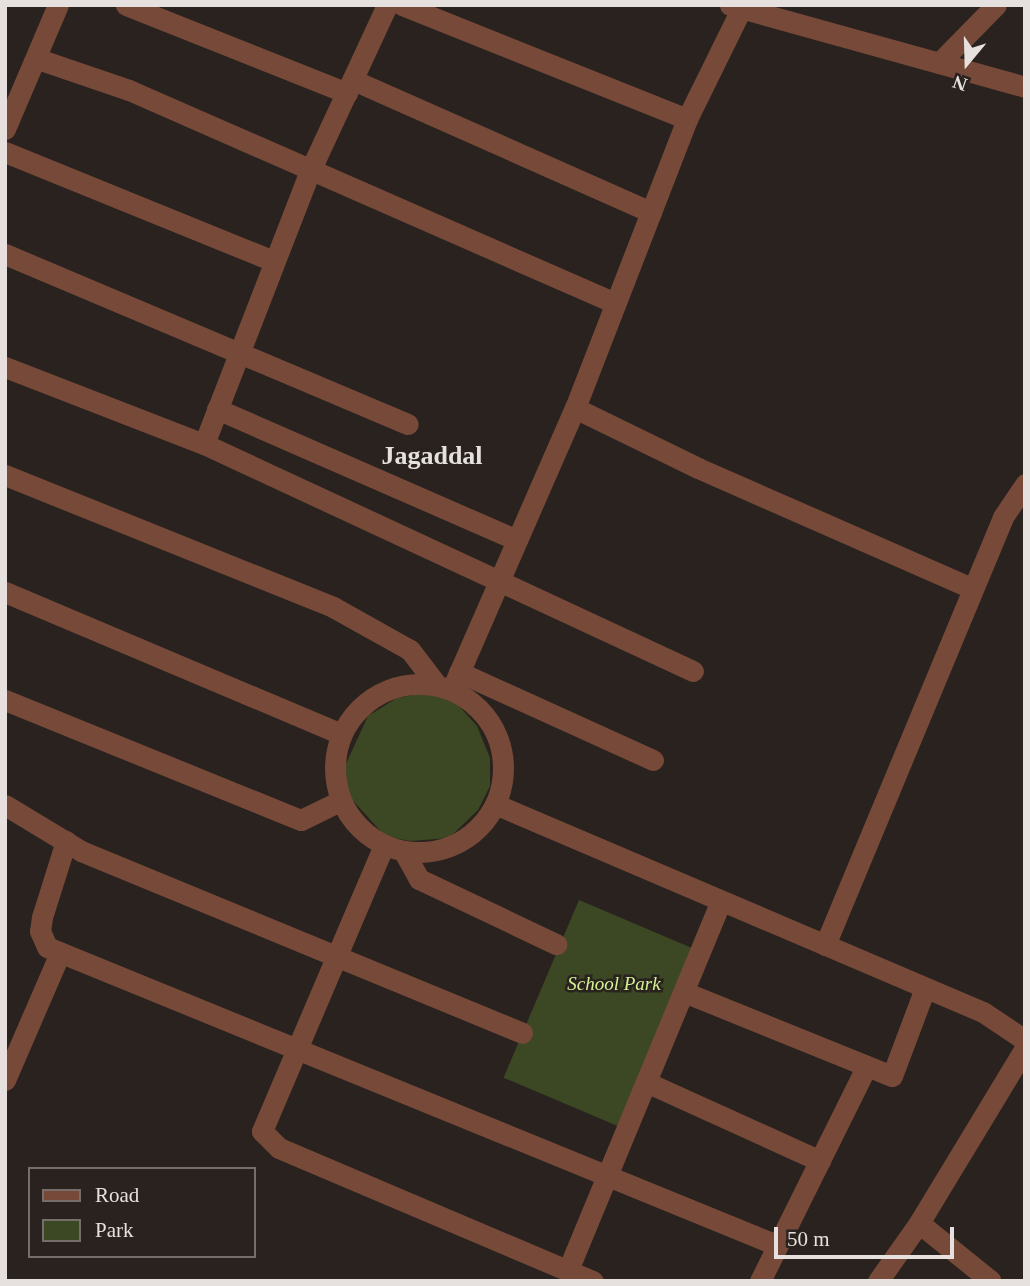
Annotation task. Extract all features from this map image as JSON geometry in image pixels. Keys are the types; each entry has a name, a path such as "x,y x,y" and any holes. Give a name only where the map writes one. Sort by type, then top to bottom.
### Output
{"street":[{"path":"5,129 38,58 58,5"},
{"path":"126,5 350,87 651,212"},
{"path":"204,444 237,353 310,171 387,5"},
{"path":"402,5 687,119"},
{"path":"939,63 996,5"},
{"path":"449,682 498,583 575,408 687,119 738,6 1025,86"},
{"path":"38,58 129,90 615,303"},
{"path":"5,152 273,261"},
{"path":"5,254 408,424"},
{"path":"5,367 204,444 498,583 693,671"},
{"path":"575,408 698,468 973,589"},
{"path":"217,409 517,540"},
{"path":"5,475 333,607 410,650 476,705 498,735 504,772 495,804 484,822 462,841 434,852 394,848"},
{"path":"825,945 973,589 1022,494"},
{"path":"5,592 341,734"},
{"path":"556,944 419,878 394,848 356,826 340,801 333,772 341,734 349,718 376,694 410,683 449,682 653,760"},
{"path":"5,700 301,820 340,801"},
{"path":"495,804 983,1012 1025,1040"},
{"path":"5,805 66,841 522,1033"},
{"path":"66,841 40,931 47,947 777,1245"},
{"path":"394,848 337,956 262,1131 279,1148 593,1281"},
{"path":"568,1270 721,901"},
{"path":"5,1080 60,953"},
{"path":"684,992 892,1076 925,988"},
{"path":"878,1281 919,1223 1025,1048"},
{"path":"760,1281 866,1067"},
{"path":"646,1082 820,1161"},
{"path":"919,1223 991,1281"}],"green space":[{"path":"430,692 458,705 477,726 490,758 490,786 478,810 449,838 410,841 385,836 347,794 344,768 368,716 397,698"},
{"name":"School Park","path":"579,900 698,950 622,1128 504,1078"}],"district":[{"name":"Jagaddal","path":"432,456"}]}
